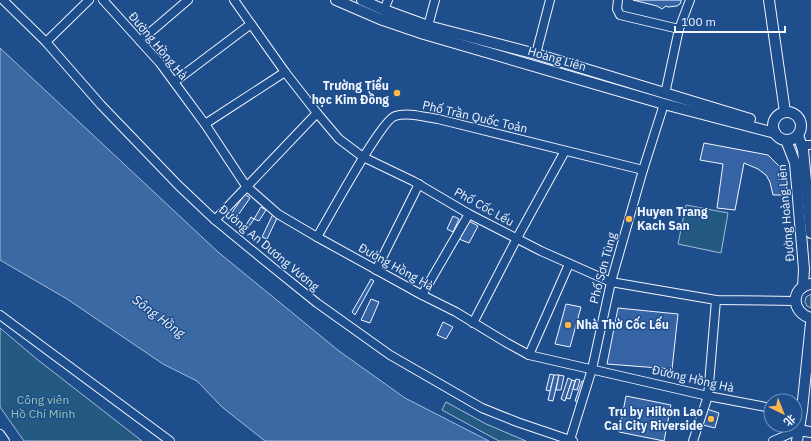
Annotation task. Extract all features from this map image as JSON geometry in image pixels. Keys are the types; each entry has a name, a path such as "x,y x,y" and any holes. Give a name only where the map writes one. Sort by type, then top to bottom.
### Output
{"main road":[{"name":"Hoàng Liên","path":"336,0 380,19 536,54 664,99"},
{"name":"Hoàng Liên","path":"362,0 426,30 532,65 774,129"},
{"path":"769,0 785,112"},
{"path":"532,65 536,54"},
{"path":"785,112 790,112 798,117 801,126 798,135 792,139 786,140 780,138 774,129 776,118 785,112"},
{"name":"Đường Hoàng Liên","path":"798,135 806,145 803,150 811,232"},
{"name":"Đường Hoàng Liên","path":"786,140 795,163 804,269 807,285"},
{"path":"807,285 796,295 795,301 799,311 805,316 811,318"},
{"path":"803,395 809,373 811,323"}],"street":[{"name":"Đường An Dương Vương","path":"4,0 46,42 101,105 163,170 215,220 317,303 396,360 482,408 572,441"},
{"path":"46,42 90,0"},
{"name":"Đường Hồng Hà","path":"104,0 140,40 174,82 205,124 246,186 278,214 422,296 456,312 507,344 529,355 708,396 763,406"},
{"path":"140,40 188,0"},
{"name":"Phố Cốc Lếu","path":"234,0 285,72 339,139 363,157 419,184 469,214 569,264 611,282 716,300 795,301"},
{"path":"384,10 388,0"},
{"path":"426,30 435,0"},
{"path":"536,54 550,0"},
{"path":"618,0 617,9 620,14 679,29"},
{"name":"Phố Sơn Tùng","path":"572,441 592,369 611,282 664,99 679,29 690,0"},
{"path":"174,82 252,24"},
{"path":"205,124 285,72"},
{"path":"215,220 317,113"},
{"name":"Phố Trần Quốc Toản","path":"317,237 363,157 389,120 394,116 408,114 438,119 643,170"},
{"path":"473,323 517,238 565,151"},
{"path":"376,270 419,184"},
{"path":"422,296 469,214"},
{"path":"529,355 569,264"},
{"path":"693,441 708,396 716,300"},
{"path":"0,315 170,441"},
{"path":"773,441 791,433"},
{"path":"0,434 5,441"}],"green space":[{"path":"686,205 728,213 721,253 678,244"},
{"path":"811,294 811,308 807,306 805,302 806,297"},
{"name":"Công viên Hồ Chí Minh","path":"0,328 38,360 142,441 24,441 0,407"},
{"path":"446,402 486,424 526,441 499,441 442,410"}],"water":[{"name":"Sông Hồng","path":"0,48 218,252 339,351 405,398 489,441 265,441 222,407 197,381 163,364 67,299 0,260"}],"building":[{"path":"633,0 681,0 681,2 677,6 666,6 662,9 657,6"},
{"path":"704,143 768,155 784,171 788,195 773,195 770,182 766,175 758,169 744,163 735,210 717,208 723,164 700,160"},
{"path":"245,194 250,198 236,218 231,214"},
{"path":"261,207 266,210 259,221 254,219"},
{"path":"273,214 278,216 267,239 262,237"},
{"path":"453,216 459,219 453,232 447,229"},
{"path":"251,217 254,219 246,231 243,230"},
{"path":"469,221 478,226 469,243 459,239"},
{"path":"371,279 374,281 355,315 352,312"},
{"path":"371,299 379,302 370,323 361,320"},
{"name":"Nhà Thờ Cốc Lếu","path":"566,304 581,307 570,347 555,344"},
{"path":"618,308 678,314 672,369 607,364"},
{"path":"443,322 453,327 446,339 437,335"},
{"path":"550,374 554,375 550,391 546,390"},
{"path":"554,375 559,375 553,401 548,400"},
{"path":"559,375 564,376 561,390 556,390"},
{"path":"568,378 572,380 565,401 561,399"},
{"path":"576,379 580,380 577,390 573,389"},
{"path":"572,380 575,381 570,399 566,398"},
{"path":"582,381 586,382 580,402 575,401"},
{"path":"626,396 671,405 664,441 619,432"},
{"name":"Tru by Hilton Lao Cai City Riverside","path":"707,409 719,413 715,428 703,425"}],"place":[{"name":"Trường Tiểu học Kim Đồng","path":"397,93"},
{"name":"Huyen Trang Kach San","path":"629,219"},
{"name":"Nhà Thờ Cốc Lếu","path":"568,325"},
{"name":"Tru by Hilton Lao Cai City Riverside","path":"711,419"}]}
